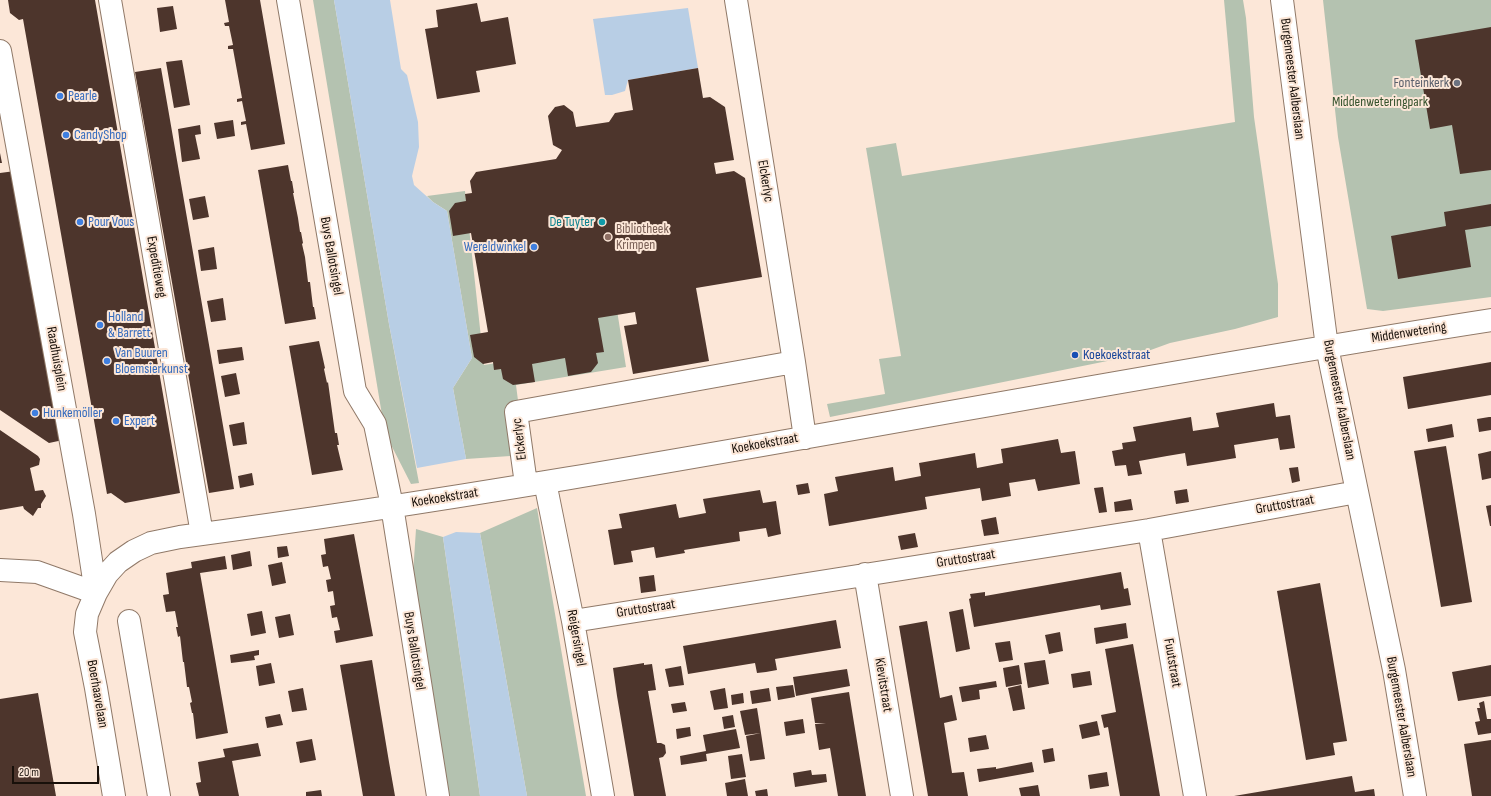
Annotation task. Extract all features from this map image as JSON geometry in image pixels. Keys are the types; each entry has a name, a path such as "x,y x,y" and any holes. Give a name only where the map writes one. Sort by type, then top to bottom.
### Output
{"street":[{"name":"Expeditieweg","path":"110,0 202,534"},
{"name":"Buys Ballotsingel","path":"288,0 355,391 375,424 392,506 438,796"},
{"name":"Elckerlyc","path":"736,0 805,438"},
{"name":"Burgemeester Aalberslaan","path":"1282,0 1327,347 1394,670 1415,796"},
{"name":"Raadhuisplein","path":"0,51 83,506 96,593"},
{"name":"Middenwetering","path":"1327,347 1491,320"},
{"name":"Koekoekstraat","path":"392,506 805,438 1327,347"},
{"name":"Elckerlyc","path":"536,483 516,412 794,362"},
{"name":"Reigersingel","path":"536,483 574,621 603,796"},
{"name":"Gruttostraat","path":"574,621 1149,530 1357,492"},
{"path":"0,570 37,572 96,593 107,574 118,562 134,551 156,542 180,536 392,506"},
{"name":"Fuutstraat","path":"1149,530 1195,796"},
{"name":"Kievitstraat","path":"865,574 902,796"},
{"name":"Boerhaavelaan","path":"96,593 87,614 85,632 114,796"},
{"path":"129,621 159,796"}],"green space":[{"path":"313,0 334,0 389,324 419,483 411,484 385,433"},
{"path":"1224,0 1243,0 1246,18 1254,117 1278,284 1278,317 1235,329 1170,343 1137,355 830,417 827,404 885,394 879,359 901,356 866,148 896,143 902,176 1235,122"},
{"name":"Middenweteringpark","path":"1323,0 1491,0 1491,297 1383,311 1367,309 1338,137"},
{"path":"465,191 484,365 595,347 590,307 616,304 626,367 516,385 525,455 466,459 453,388 472,358 447,211 427,196"},
{"path":"537,508 586,796 527,796 480,533"},
{"path":"416,529 443,537 480,796 445,796 411,604"}],"water":[{"path":"334,0 390,0 401,69 407,75 418,122 419,147 412,176 414,185 433,202 447,211 472,358 453,388 466,459 417,468 389,324"},
{"path":"688,8 698,68 628,80 625,91 612,95 605,95 593,19"},
{"path":"456,532 480,533 527,796 480,796 443,537"}],"building":[{"path":"8,0 95,0 180,493 125,503 111,493 107,494 23,19 19,20 10,13"},
{"path":"225,0 260,0 285,144 251,150 246,124 241,125 241,122 246,121 242,101 237,102 237,99 242,98 233,49 228,49 228,46 233,45 229,26 225,26 224,23 229,22"},
{"path":"477,3 481,22 508,17 516,64 476,71 480,92 437,99 425,29 438,27 436,10"},
{"path":"173,6 177,29 160,32 157,8"},
{"name":"Fonteinkerk","path":"1491,27 1491,170 1460,174 1452,125 1430,129 1415,40"},
{"path":"182,60 190,105 174,108 166,62"},
{"path":"161,68 234,489 209,493 135,72"},
{"name":"De Tuyter","path":"698,68 703,98 710,97 725,107 734,160 714,163 716,174 734,171 745,178 762,277 696,288 709,361 633,374 624,326 637,324 635,312 598,318 604,352 596,353 598,363 591,372 568,376 565,358 532,364 535,382 513,385 503,379 501,369 494,370 493,362 483,364 474,357 470,335 488,332 471,233 453,236 449,211 455,203 466,201 465,194 472,193 470,181 476,172 556,159 562,150 553,145 548,116 555,107 564,105 573,112 576,127 609,122 615,113 633,110 628,80"},
{"path":"233,120 235,136 217,139 214,123"},
{"path":"200,125 201,134 195,135 200,159 182,162 178,129"},
{"path":"288,165 303,243 308,282 310,282 316,319 285,324 258,170"},
{"path":"15,171 63,440 49,443 0,410 0,173"},
{"path":"205,196 209,217 193,220 189,199"},
{"path":"1491,204 1491,226 1465,230 1471,267 1398,279 1391,236 1446,226 1444,212"},
{"path":"214,247 217,269 201,271 198,250"},
{"path":"223,298 226,320 211,322 207,301"},
{"path":"319,341 327,383 328,382 335,433 337,433 339,445 337,445 343,470 312,475 289,346"},
{"path":"242,347 244,360 219,364 217,350"},
{"path":"1491,362 1491,395 1408,409 1403,377"},
{"path":"236,373 240,394 225,397 221,376"},
{"path":"1274,403 1276,417 1290,415 1295,448 1280,450 1278,438 1234,445 1236,458 1187,466 1185,453 1167,456 1139,461 1142,474 1128,476 1126,465 1115,466 1112,451 1123,449 1122,443 1136,441 1133,427 1191,417 1193,431 1219,427 1216,413"},
{"path":"1491,417 1491,430 1479,432 1477,419"},
{"path":"244,422 247,444 233,446 229,425"},
{"path":"1452,424 1454,437 1428,442 1426,429"},
{"path":"0,430 38,456 40,459 39,465 30,468 35,491 43,490 46,496 41,504 41,508 38,508 33,516 24,509 23,506 0,510"},
{"path":"1058,439 1061,453 1075,451 1080,484 1038,491 1035,479 1009,483 1011,496 982,501 980,488 925,497 927,509 829,526 824,494 838,491 835,477 893,467 895,481 921,476 919,463 975,453 977,468 1003,463 1001,449"},
{"path":"1446,446 1472,602 1441,607 1414,451"},
{"path":"1491,451 1491,478 1482,480 1478,454"},
{"path":"1298,467 1300,481 1292,483 1289,468"},
{"path":"252,473 254,485 240,488 238,476"},
{"path":"808,483 810,493 798,495 796,485"},
{"path":"1103,487 1107,512 1099,513 1094,488"},
{"path":"1187,489 1189,502 1176,504 1174,491"},
{"path":"760,490 763,503 776,501 781,534 768,537 766,528 739,532 740,541 684,550 685,553 656,558 654,547 631,551 633,562 614,565 608,530 622,528 619,514 676,504 679,518 706,513 703,499"},
{"path":"1131,499 1133,510 1115,512 1114,502"},
{"path":"1491,505 1491,526 1490,526 1486,506"},
{"path":"996,517 999,534 984,536 981,520"},
{"path":"915,533 918,547 901,550 898,536"},
{"path":"354,534 373,636 336,643 334,631 340,630 337,617 332,618 330,606 335,605 333,591 328,592 326,580 331,579 328,566 323,567 321,555 326,554 324,539"},
{"path":"287,546 289,556 278,558 277,547"},
{"path":"250,551 252,566 233,570 231,555"},
{"path":"225,556 227,569 200,573 228,733 196,739 193,713 190,703 192,702 189,687 187,687 180,636 178,637 176,627 178,627 175,611 166,612 163,595 169,594 166,573 192,568 191,562"},
{"path":"282,562 286,583 272,586 268,565"},
{"path":"1121,572 1124,589 1128,588 1131,605 1101,610 1100,605 974,627 969,599 971,598 970,594 985,592 985,596"},
{"path":"654,575 656,591 641,593 639,577"},
{"path":"1320,583 1347,741 1333,743 1335,755 1306,760 1277,591"},
{"path":"963,609 970,649 956,652 949,612"},
{"path":"262,611 266,633 251,636 247,614"},
{"path":"290,614 294,635 279,638 275,617"},
{"path":"836,620 841,648 775,659 777,670 766,672 757,673 755,663 688,674 683,646"},
{"path":"927,621 940,698 952,695 957,720 944,723 952,773 964,772 968,796 928,796 899,626"},
{"path":"1126,623 1128,638 1096,644 1094,628"},
{"path":"1060,632 1063,651 1049,654 1045,635"},
{"path":"1010,641 1013,660 999,662 995,643"},
{"path":"1133,644 1160,796 1120,796 1108,727 1104,728 1101,715 1116,712 1105,649"},
{"path":"259,650 259,655 254,656 255,660 231,663 230,655"},
{"path":"372,660 395,796 363,796 340,665"},
{"path":"1045,660 1049,684 1028,688 1024,663"},
{"path":"271,663 275,683 259,686 256,666"},
{"path":"644,663 644,665 652,664 656,690 648,691 657,743 665,745 666,753 663,757 659,758 666,796 634,796 617,696 613,668"},
{"path":"1019,665 1022,684 1006,687 1003,668"},
{"path":"1491,665 1491,696 1458,701 1452,672"},
{"path":"681,666 684,685 669,687 665,669"},
{"path":"847,669 850,686 796,696 793,677"},
{"path":"1090,671 1092,685 1073,688 1071,674"},
{"path":"996,681 997,687 979,690 980,699 962,702 959,687"},
{"path":"793,685 795,697 778,700 776,687"},
{"path":"1021,685 1025,709 1013,711 1008,688"},
{"path":"303,688 307,710 292,712 288,691"},
{"path":"725,688 728,708 714,710 710,691"},
{"path":"769,688 771,701 752,704 750,691"},
{"path":"849,692 866,796 838,796 830,748 819,750 815,724 826,723 815,723 811,698"},
{"path":"38,693 56,796 0,796 0,699"},
{"path":"743,693 744,703 732,705 731,695"},
{"path":"1484,701 1487,719 1491,719 1491,733 1478,735 1475,722 1480,721 1477,708 1480,708 1479,703"},
{"path":"685,702 687,711 673,713 671,704"},
{"path":"757,708 761,733 745,735 740,711"},
{"path":"280,714 283,725 267,728 265,717"},
{"path":"733,715 735,727 724,729 722,717"},
{"path":"803,719 805,733 786,736 784,722"},
{"path":"1097,721 1100,735 1082,739 1079,725"},
{"path":"690,727 691,736 677,739 676,729"},
{"path":"736,729 740,748 706,754 707,761 681,765 680,756 706,751 703,735"},
{"path":"761,733 765,759 750,761 746,736"},
{"path":"986,735 989,749 970,752 968,738"},
{"path":"312,739 316,760 300,763 296,742"},
{"path":"1491,740 1491,796 1472,796 1464,744"},
{"path":"258,743 261,756 232,761 239,796 199,796 196,783 201,782 198,762 225,757 223,749"},
{"path":"1053,748 1055,761 1044,763 1042,750"},
{"path":"742,754 746,777 731,779 728,756"},
{"path":"1032,762 1034,772 979,782 977,769 996,767 996,769"},
{"path":"811,770 812,775 826,774 827,782 795,787 793,773"},
{"path":"1107,772 1109,786 1090,789 1088,775"},
{"path":"1352,776 1355,792 1374,789 1375,796 1234,796"},
{"path":"745,779 748,796 727,796 725,783"},
{"path":"1038,785 1040,796 1021,796 1019,788"},
{"path":"767,789 768,796 756,796 755,791"},
{"path":"321,790 322,796 306,796 306,792"}],"place":[{"name":"Fonteinkerk","path":"1457,83"},
{"name":"Pearle","path":"60,96"},
{"name":"CandyShop","path":"66,135"},
{"name":"Pour Vous","path":"80,222"},
{"name":"De Tuyter","path":"602,222"},
{"name":"Bibliotheek Krimpen","path":"608,237"},
{"name":"Wereldwinkel","path":"534,247"},
{"name":"Holland & Barrett","path":"100,325"},
{"name":"Koekoekstraat","path":"1075,355"},
{"name":"Van Buuren Bloemsierkunst","path":"107,361"},
{"name":"Hunkemöller","path":"35,413"},
{"name":"Expert","path":"116,421"}]}
